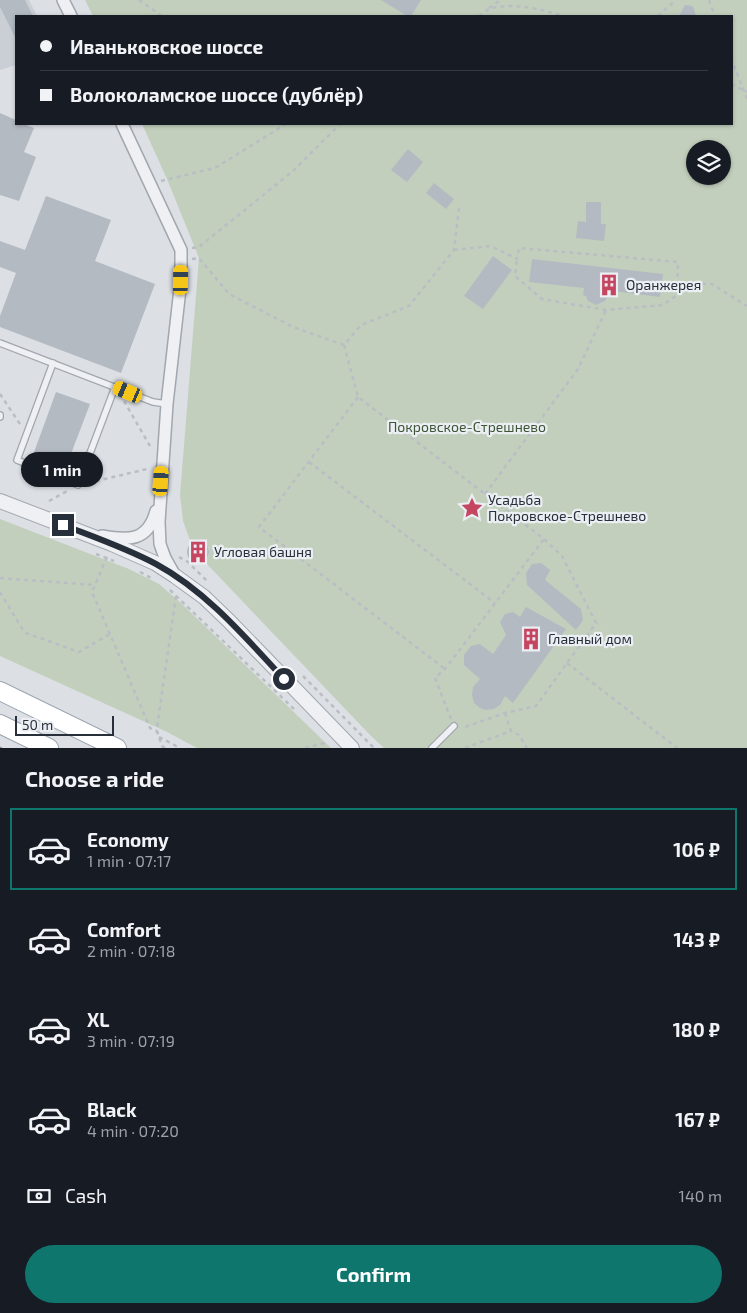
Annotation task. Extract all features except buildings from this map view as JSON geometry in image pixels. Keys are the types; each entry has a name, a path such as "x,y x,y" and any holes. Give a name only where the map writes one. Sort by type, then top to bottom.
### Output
{"main road":[{"path":"0,691 117,748"},
{"path":"0,724 49,748"}],"street":[{"path":"63,0 70,15"},
{"path":"122,125 181,250 181,280 166,404 160,500 160,544 175,576"},
{"path":"76,530 115,538 142,535 150,526 160,500"},
{"path":"0,502 136,554 175,576 204,597 229,621 352,748"}],"lane":[{"path":"0,343 153,402 166,404"},
{"path":"53,363 17,460 78,485 115,387"},
{"path":"432,748 454,726"}],"path":[{"path":"139,0 161,15"},
{"path":"480,15 501,0"},
{"path":"659,15 676,0"},
{"path":"709,0 715,15"},
{"path":"488,9 513,6 549,11 559,15"},
{"path":"733,63 747,99"},
{"path":"733,85 747,92"},
{"path":"167,179 215,168 284,125"},
{"path":"181,250 200,247 293,171 339,125"},
{"path":"344,344 361,325 409,306 454,250 459,208"},
{"path":"454,250 491,246 517,259"},
{"path":"519,248 678,262 678,295 663,305 606,310 542,299 515,276 517,259 519,248"},
{"path":"199,258 229,294 293,327 344,344"},
{"path":"678,283 712,284 747,306"},
{"path":"485,494 578,369 606,310"},
{"path":"344,344 358,398 544,539 562,556 596,623 536,706 505,713 464,729 454,726 436,678 445,669 544,539"},
{"path":"115,387 150,446"},
{"path":"0,394 27,434"},
{"path":"358,398 259,528 445,669"},
{"path":"309,462 495,603"},
{"path":"49,501 78,485 148,469"},
{"path":"106,558 121,564"},
{"path":"136,570 158,582"},
{"path":"0,578 95,585 92,592 150,728 158,730"},
{"path":"167,587 299,714"},
{"path":"0,592 21,628 26,633 79,652 110,634"},
{"path":"165,748 162,746 158,730 176,596"},
{"path":"567,663 677,748"},
{"path":"505,713 511,731 519,735 527,748"},
{"path":"465,748 511,731"},
{"path":"159,737 180,748"},
{"path":"305,748 328,742"}],"shaded area":[{"path":"0,0 29,0 36,15 15,15 15,65 0,70"}],"green space":[{"name":"Покровское-Стрешнево","path":"85,0 747,0 747,748 384,748 205,562 209,555 209,548 201,541 191,543 183,521 180,495 199,258 142,125 733,125 733,15 92,15"},
{"path":"0,519 129,569 159,584 331,748 197,748 167,732 0,656"}],"place":[{"name":"Оранжерея","path":"609,285"},
{"name":"Усадьба Покровское-Стрешнево","path":"472,508"},
{"name":"Угловая башня","path":"198,552"},
{"name":"Главный дом","path":"531,639"}],"route":[{"path":"63,525 136,554 175,576 204,597 284,679"}]}
